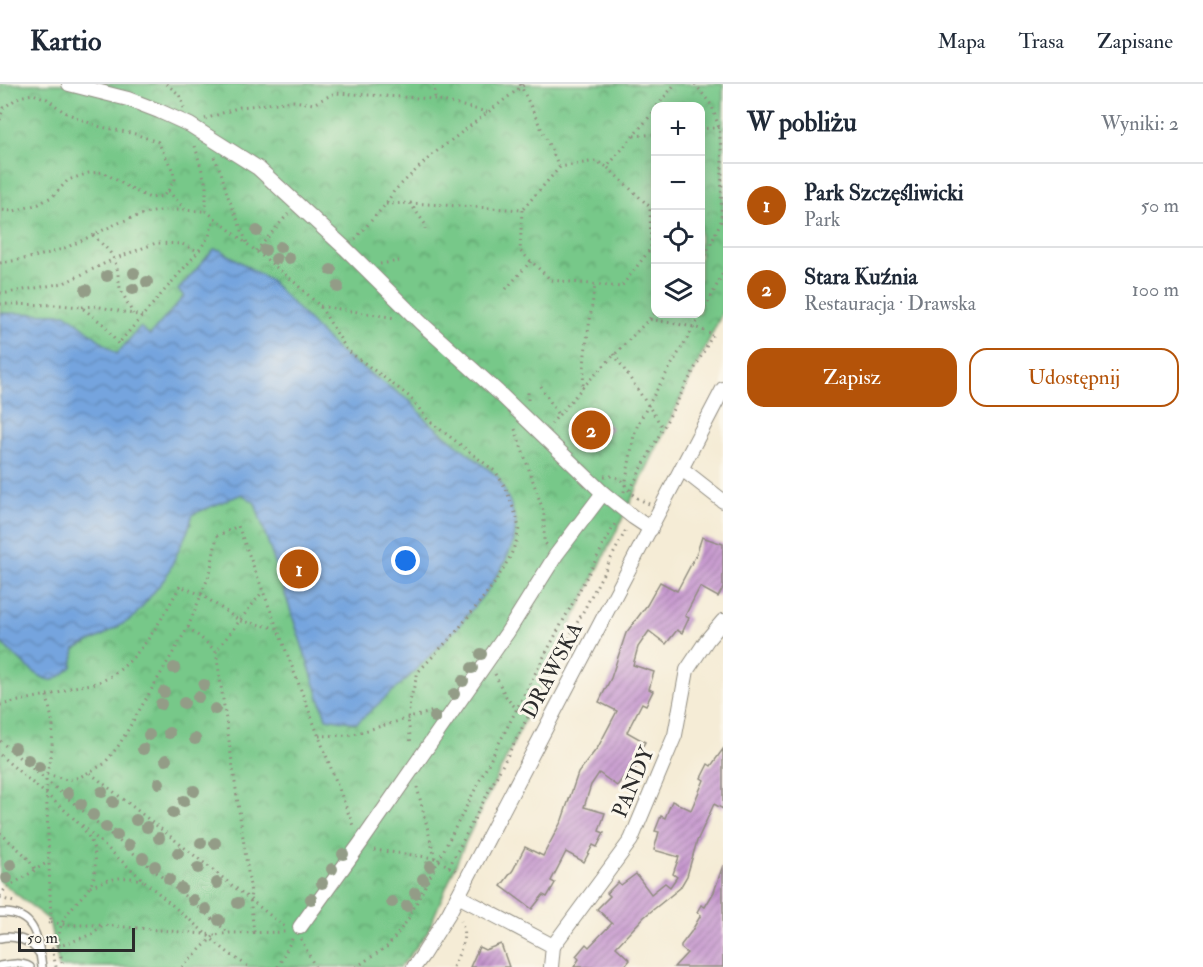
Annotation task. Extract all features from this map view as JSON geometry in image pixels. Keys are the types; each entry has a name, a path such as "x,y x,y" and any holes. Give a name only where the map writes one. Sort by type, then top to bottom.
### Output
{"street":[{"path":"69,84 128,99 159,111 189,125 258,168 592,482 651,529"},
{"name":"DRAWSKA","path":"414,967 458,896 723,389"},
{"path":"682,469 723,501"},
{"path":"298,928 358,848 507,633 556,555 603,492"},
{"name":"PANDY","path":"553,946 631,840 675,735 687,670 723,621"},
{"path":"458,896 553,946 551,967"}],"lane":[{"path":"0,913 11,913 29,922 35,930 42,967"},
{"path":"0,938 26,941 35,947 40,955"},
{"path":"0,966 11,964 30,967"}],"path":[{"path":"166,84 179,94 189,125 206,184 206,211"},
{"path":"434,84 435,99"},
{"path":"661,102 675,84"},
{"path":"695,84 712,106 721,127 721,221 705,254"},
{"path":"345,248 386,204 394,191 432,155 522,85 560,167"},
{"path":"189,125 240,107 294,101 313,104 335,93 435,99 487,112"},
{"path":"0,121 3,108 19,97 33,94 47,99 64,112 97,126 135,134 158,142 175,179 163,196 150,198 103,172 89,173 68,180 53,196 39,204 14,211 0,210"},
{"path":"607,167 651,114"},
{"path":"705,129 721,127"},
{"path":"634,136 651,134"},
{"path":"210,138 211,150 248,245"},
{"path":"650,207 651,248 621,287 551,280 520,251 522,210 560,167 596,161 607,167 650,207 653,210"},
{"path":"168,191 186,210"},
{"path":"386,204 410,203 522,210"},
{"path":"410,203 425,224 425,229"},
{"path":"0,263 32,258 71,245 136,216 159,211 206,211 292,280 320,306 347,350 410,397 428,420 495,472 506,489 517,518 519,529 516,542 494,584 456,632 418,672"},
{"path":"256,251 285,217"},
{"path":"79,307 103,324 118,344 198,252 209,236 214,218"},
{"path":"93,234 114,259 120,288 133,314"},
{"path":"0,293 64,283 114,259 156,243 182,244 198,252"},
{"path":"506,289 531,261"},
{"path":"356,967 388,946 407,921 616,523 638,424 723,273"},
{"path":"583,387 585,353 595,284"},
{"path":"0,304 96,306 142,316"},
{"path":"320,306 422,323"},
{"path":"542,434 583,387 649,319 694,327 713,334"},
{"path":"630,490 716,329"},
{"path":"614,354 663,428"},
{"path":"541,386 559,416"},
{"path":"514,428 544,513 544,542 549,547"},
{"path":"592,482 602,476 614,475 625,483 633,495 652,506"},
{"path":"449,867 641,500"},
{"path":"47,774 67,780 80,777 104,764 119,745 188,627 210,573 217,536 238,526 319,736 358,848 435,858"},
{"path":"0,705 47,696 67,689 91,686 106,679 125,665 140,649 180,586 202,595 240,621 277,628"},
{"path":"216,651 263,591"},
{"path":"188,627 216,651 251,893 254,932"},
{"path":"488,660 507,700 517,710 529,715"},
{"path":"47,696 53,725 52,748 46,780 51,922"},
{"path":"319,736 350,735 434,711"},
{"path":"0,741 229,933"},
{"path":"0,755 206,934 250,967"},
{"path":"46,926 51,922 215,935 291,932 89,773"},
{"path":"63,967 59,947 61,924 68,912 90,887 95,873 96,855 90,839 79,822"},
{"path":"0,832 25,855 36,870"},
{"path":"0,896 5,889 48,862"},
{"path":"90,887 120,877 144,881"},
{"path":"453,967 463,947 464,930 459,917"},
{"path":"52,949 92,934 104,925"},
{"path":"278,967 298,928"},
{"path":"298,928 315,967"},
{"path":"182,967 215,935"}],"green space":[{"path":"0,84 723,84 723,311 466,841 427,933 407,959 400,967 59,967 49,920 0,881"}],"water":[{"path":"214,249 221,250 271,281 338,351 411,402 426,420 498,477 510,502 516,522 514,541 504,564 489,588 457,628 410,676 357,723 326,718 255,503 242,494 193,514 166,577 133,618 75,649 72,667 58,678 53,680 40,676 0,642 0,313 67,314 117,354 140,327 150,335 184,296 178,290"}],"building":[{"path":"590,408 612,428 592,451 569,431"},
{"path":"702,537 723,544 723,588 718,597 700,587 685,616 689,618 682,633 677,630 666,644 649,631 638,647 633,665 654,672 649,689 653,691 646,705 642,703 627,732 645,742 636,758 640,760 632,774 628,771 617,786 599,773 591,785 584,807 605,813 599,831 604,833 597,847 593,845 584,862 566,852 551,881 555,883 547,897 543,895 532,909 501,886 513,870 525,847 543,856 562,820 578,773 598,747 617,711 599,702 611,678 626,633 647,605 660,582 677,591 696,555"},
{"path":"723,749 723,809 714,804 697,841 687,876 680,888 644,917 616,947 630,960 624,967 574,967 579,959 576,956 586,944 589,947 612,923 597,909 610,896 607,893 618,882 621,885 636,874 651,894 665,883 670,887 677,877 673,874 679,857 654,850 659,832 655,831 661,816 665,818 672,801 691,810 708,764 711,766"},
{"path":"723,865 723,967 674,967 687,953 681,945 701,915 697,912 701,905 705,907 714,892"},
{"path":"501,944 509,967 470,967 479,947 485,950"}],"place":[{"name":"Stara Kuźnia","path":"591,430"},
{"name":"Park Szczęśliwicki","path":"299,569"}]}
